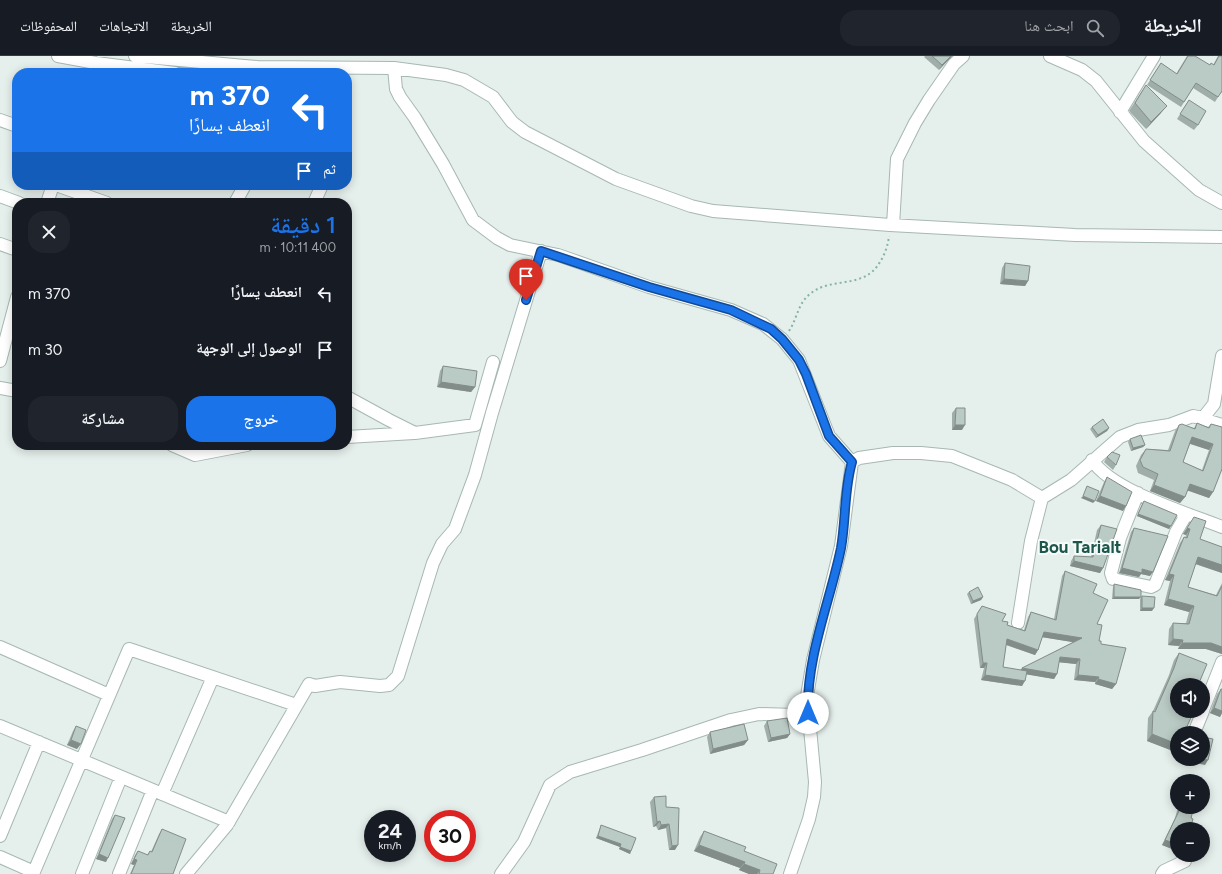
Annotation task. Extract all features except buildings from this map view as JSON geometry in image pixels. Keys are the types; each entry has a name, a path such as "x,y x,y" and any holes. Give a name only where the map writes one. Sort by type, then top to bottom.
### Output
{"street":[{"path":"58,56 95,68"},
{"path":"135,56 268,68"},
{"path":"892,225 898,159 915,123 929,100 954,64 963,56"},
{"path":"1050,56 1082,70 1096,81 1144,141 1199,190 1222,203"},
{"path":"1120,112 1154,56"},
{"path":"394,68 396,88 400,97 415,118 443,164 473,220 497,238 510,245 523,249 541,251 649,287 731,310 763,324 782,339 799,360 806,374 829,436 852,462 841,546 813,660 807,696 815,782 814,797 809,819 790,874"},
{"path":"352,69 394,68 464,80 493,97 512,122 525,132 616,179 691,206 727,212 892,225 1075,235 1222,237"},
{"path":"0,120 12,124"},
{"path":"69,190 92,198"},
{"path":"0,196 12,200"},
{"path":"0,244 12,248"},
{"path":"186,874 229,822 308,684 315,686 340,682 380,686 389,685 398,676 433,563 442,544 454,529 475,475 492,413 541,251"},
{"path":"0,361 4,327 12,309"},
{"path":"1018,623 1031,541 1042,498 1071,480 1120,437 1131,432 1169,425 1193,416 1203,418 1214,404 1222,356"},
{"path":"352,437 415,433 475,425 493,362"},
{"path":"0,388 12,390"},
{"path":"352,400 415,433"},
{"path":"1193,416 1222,425"},
{"path":"184,450 195,455 220,450"},
{"path":"852,462 859,458 892,453 921,453 952,456 1012,480 1042,498"},
{"path":"1092,460 1107,477 1138,493 1186,514 1222,526"},
{"path":"1138,493 1120,538 1111,574 1113,579 1151,587 1155,585 1176,532 1186,514"},
{"path":"0,647 109,695"},
{"path":"0,857 33,873 129,649 296,705"},
{"path":"1210,692 1222,662"},
{"path":"119,874 213,677"},
{"path":"502,874 524,842 550,785 570,772 731,720 759,714 796,715 808,713"},
{"path":"0,726 229,822"},
{"path":"0,836 39,742"},
{"path":"82,874 121,777"},
{"path":"1162,874 1164,871 1185,862"}],"path":[{"path":"782,339 795,322 797,312 810,293 819,288 853,282 871,274 884,255 889,241 892,225"}],"district":[{"name":"Bou Tarialt","path":"1080,547"}],"route":[{"path":"526,300 541,251 558,255 649,287 678,294 750,317 771,329 782,339 799,360 825,421 829,436 835,445 852,462 850,467 841,546 835,576 813,660 807,696 808,713"}]}
